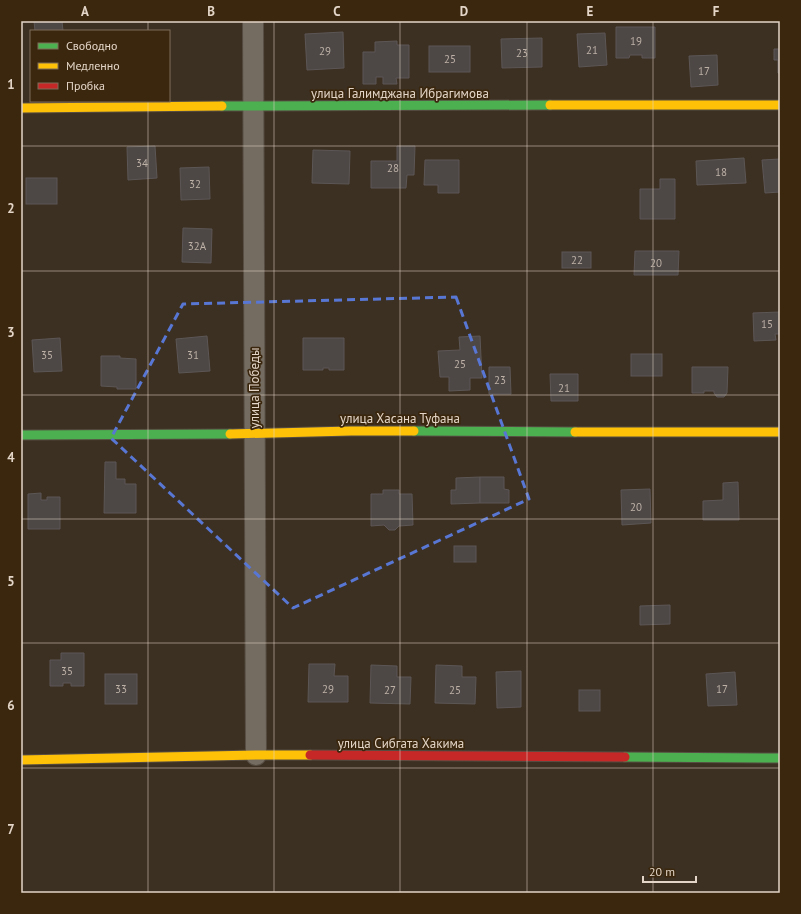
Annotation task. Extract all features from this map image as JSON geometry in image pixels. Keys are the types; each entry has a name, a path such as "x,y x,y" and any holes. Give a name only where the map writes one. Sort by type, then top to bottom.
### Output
{"street":[{"name":"улица Победы","path":"253,21 256,755"},
{"name":"улица Галимджана Ибрагимова","path":"21,108 780,105"},
{"name":"улица Хасана Туфана","path":"21,435 255,434 351,431 780,432"},
{"name":"улица Сибгата Хакима","path":"21,760 256,755 780,758"}],"highlighted area":[{"path":"456,297 529,499 293,608 111,438 183,304"}],"building":[{"path":"34,21 62,21 63,30 35,30"},
{"path":"616,27 655,27 655,58 642,58 642,55 630,55 629,58 616,58"},
{"path":"343,32 344,68 307,70 305,34"},
{"path":"605,33 607,65 579,67 577,34"},
{"path":"542,38 542,67 502,68 501,39"},
{"path":"397,41 397,45 409,45 409,78 396,78 397,84 383,84 383,77 376,77 376,84 363,84 363,52 375,52 375,42"},
{"path":"429,46 470,46 470,72 429,72"},
{"path":"774,49 780,49 780,73 778,73 778,60 774,60"},
{"path":"717,55 718,85 691,87 689,56"},
{"path":"155,146 157,178 128,180 127,147"},
{"path":"397,146 415,146 414,175 407,175 406,188 371,188 371,161 397,161"},
{"path":"313,150 350,151 349,184 312,183"},
{"path":"744,158 746,183 697,185 696,161"},
{"path":"780,159 780,192 765,193 762,160"},
{"path":"425,160 459,160 459,193 438,193 438,185 424,185"},
{"path":"209,167 210,199 181,200 180,168"},
{"path":"26,178 57,178 57,204 26,204"},
{"path":"660,179 675,179 675,219 640,219 640,189 660,189"},
{"path":"183,228 212,229 211,263 182,262"},
{"path":"635,251 679,251 678,275 634,275"},
{"path":"562,252 591,252 591,268 562,268"},
{"path":"780,312 780,334 775,334 776,340 754,341 753,313"},
{"path":"207,336 210,371 179,373 176,339"},
{"path":"480,336 482,378 470,378 470,390 449,391 449,377 440,377 438,351 460,350 459,337"},
{"path":"60,338 62,371 34,372 32,340"},
{"path":"303,338 344,338 344,370 329,370 329,368 323,368 323,370 303,370"},
{"path":"631,354 662,354 662,376 631,376"},
{"path":"101,356 120,356 120,358 136,359 136,389 117,389 117,387 101,386"},
{"path":"489,367 510,367 511,394 489,394"},
{"path":"692,367 728,367 727,393 724,397 717,397 714,391 692,393"},
{"path":"550,374 578,374 578,401 551,401"},
{"path":"105,462 116,462 116,479 125,479 125,484 136,484 136,513 104,513"},
{"path":"480,477 480,503 451,504 451,490 456,490 456,478"},
{"path":"480,477 504,477 504,489 509,490 509,503 480,503"},
{"path":"738,482 739,520 703,520 703,501 723,500 723,483"},
{"path":"650,489 651,523 622,525 621,490"},
{"path":"383,490 399,490 399,494 412,494 413,525 399,526 395,530 389,530 384,525 371,526 371,494 383,494"},
{"path":"41,493 41,500 47,500 47,497 60,497 60,529 28,529 28,494"},
{"path":"454,546 476,546 476,562 454,562"},
{"path":"670,605 670,624 640,625 640,606"},
{"path":"61,653 84,653 84,686 71,686 71,683 63,683 63,686 50,686 50,660 61,660"},
{"path":"309,664 335,664 334,676 348,676 348,702 308,702"},
{"path":"371,665 397,666 397,677 411,677 410,704 370,703"},
{"path":"436,665 462,666 462,677 476,677 475,704 435,703"},
{"path":"521,671 521,707 497,708 496,672"},
{"path":"735,672 737,705 708,706 706,674"},
{"path":"105,674 137,674 137,704 105,704"},
{"path":"579,690 600,690 600,711 579,711"}],"traffic: fast":[{"path":"222,106 550,105"},
{"path":"414,431 575,432"},
{"path":"21,435 230,434"},
{"path":"625,757 780,758"}],"traffic: slow":[{"path":"550,105 780,105"},
{"path":"21,108 222,106"},
{"path":"230,434 414,431"},
{"path":"575,432 780,432"},
{"path":"21,760 310,755"}],"traffic: jam":[{"path":"310,755 625,757"}]}
